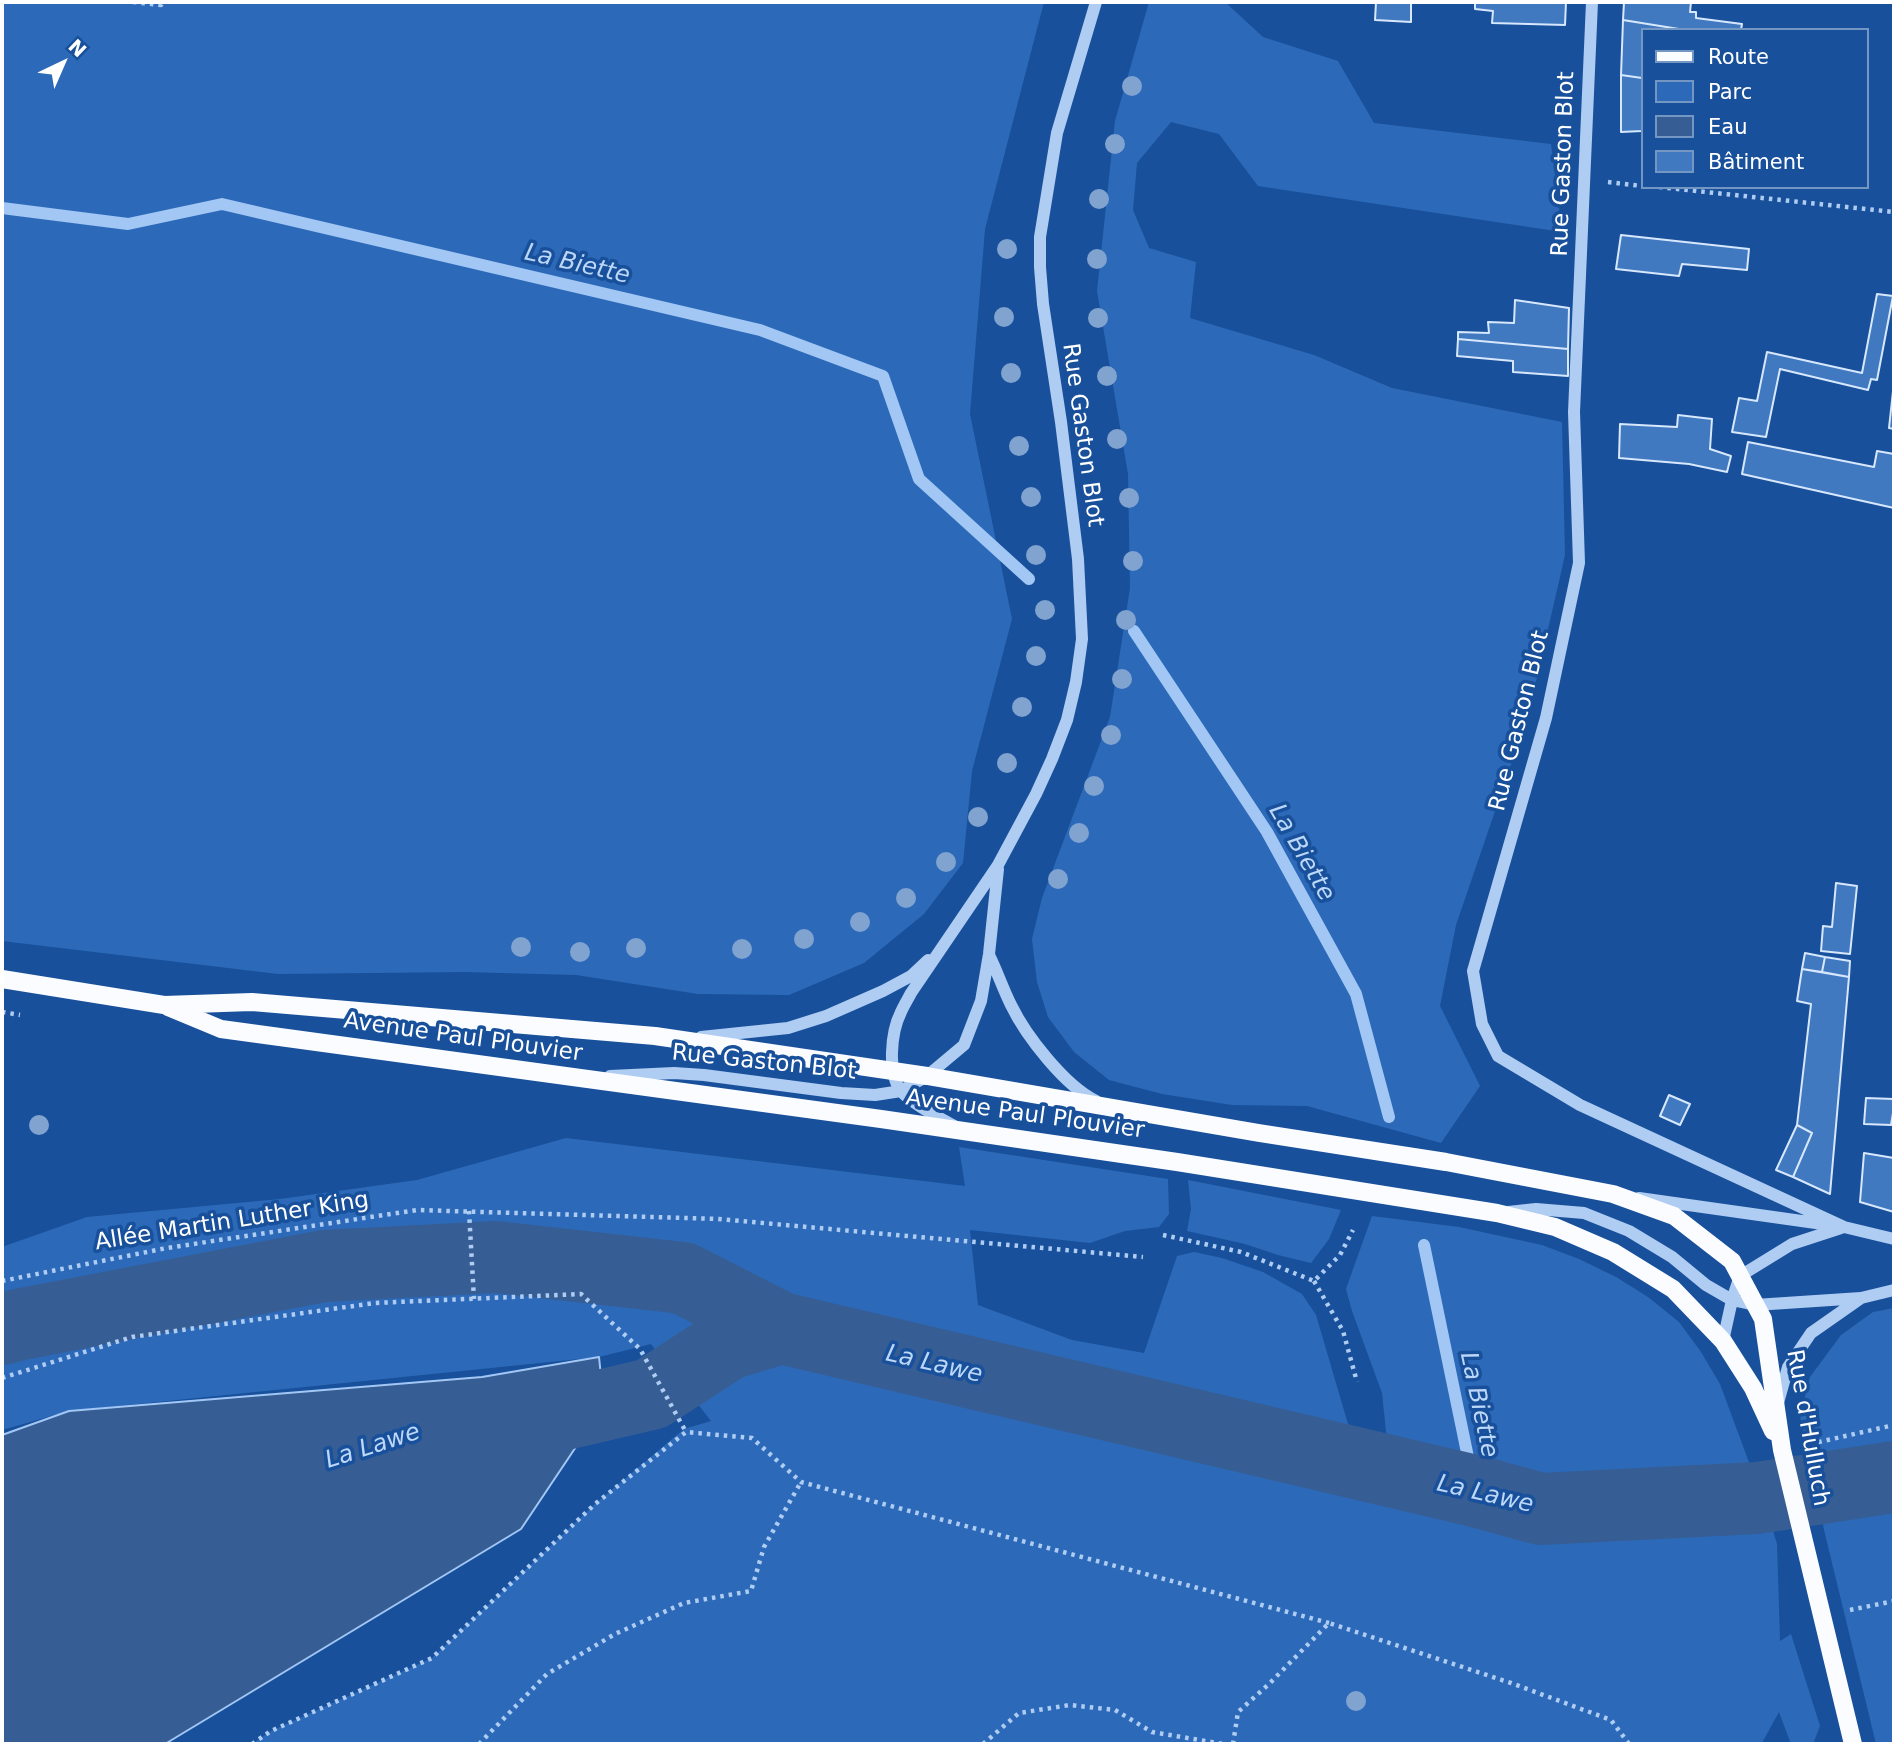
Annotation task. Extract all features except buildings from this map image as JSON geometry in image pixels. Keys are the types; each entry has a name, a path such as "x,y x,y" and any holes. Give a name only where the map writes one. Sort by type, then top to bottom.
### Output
{"main road":[{"name":"Avenue Paul Plouvier","path":"2,979 164,1005 252,1002 655,1036 927,1076 1446,1162 1613,1194"},
{"name":"Avenue Paul Plouvier","path":"164,1005 221,1030 1177,1162 1497,1213 1555,1227 1613,1252 1673,1289 1723,1341 1754,1388 1782,1450"},
{"name":"Rue d'Hulluch","path":"1613,1194 1674,1216 1732,1261 1763,1319 1782,1450 1853,1744"}],"street":[{"name":"Rue Gaston Blot","path":"901,1091 892,1071 894,1035 900,1014 998,865 1036,794 1067,720 1076,682 1082,639 1078,559 1043,304 1040,237 1057,133 1096,2"},
{"name":"Rue Gaston Blot","path":"1592,2 1574,412 1579,563 1546,718 1473,971 1482,1024 1498,1056 1580,1105 1844,1227"},
{"name":"Rue Gaston Blot","path":"580,1078 674,1073 841,1093 875,1095 901,1091 927,1076 964,1045 981,1001 989,954 998,865"},
{"name":"Rue Gaston Blot","path":"655,1036 704,1037 788,1028 826,1016 883,991 911,976 939,951"},
{"name":"Rue Gaston Blot","path":"989,954 1012,1006 1043,1052 1069,1082 1086,1096 1109,1108"},
{"path":"901,1091 962,1131"},
{"path":"1613,1194 1844,1227 1894,1239"},
{"path":"1497,1213 1536,1209 1584,1213 1629,1231 1672,1257 1706,1285 1732,1300 1755,1305 1861,1298 1894,1290"},
{"path":"1723,1341 1740,1276 1792,1244 1844,1227"},
{"path":"1776,1409 1788,1367 1811,1333 1861,1298"}],"path":[{"path":"133,2 161,5 162,2"},
{"path":"1678,189 1894,212"},
{"name":"Allée Martin Luther King","path":"2,1280 167,1248 417,1210 718,1219 1143,1256"},
{"path":"469,1212 474,1299"},
{"path":"1314,1281 1340,1255 1353,1230"},
{"path":"1163,1235 1241,1252 1314,1281 1343,1331 1357,1382"},
{"path":"2,1378 132,1337 375,1303 581,1294 640,1349 685,1431"},
{"path":"1782,1450 1894,1425"},
{"path":"252,1744 271,1731 432,1658 596,1504 685,1431 752,1438 801,1482 1329,1623 1511,1683 1611,1720 1629,1744"},
{"path":"479,1744 547,1674 615,1634 684,1603 751,1591 764,1547 801,1482"},
{"path":"1821,1615 1894,1601"},
{"path":"1233,1744 1238,1712 1329,1623"},
{"path":"983,1744 1019,1713 1070,1705 1115,1710 1152,1732 1223,1744"}],"green space":[{"path":"2,2 1044,2 985,229 970,414 1012,619 972,771 963,863 924,914 864,963 789,995 698,994 576,975 465,972 278,974 2,941"},
{"path":"1149,2 1225,2 1263,37 1338,61 1374,123 1551,144 1562,232 1258,186 1219,134 1171,122 1137,163 1133,210 1149,248 1196,262 1190,318 1314,355 1392,388 1562,422 1565,555 1529,712 1456,925 1440,1006 1480,1086 1441,1143 1307,1106 1232,1105 1162,1094 1109,1080 1074,1052 1048,1017 1037,982 1032,939 1042,898 1110,717 1130,588 1128,474 1097,291 1115,121"},
{"path":"566,1138 965,1186 959,1147 1168,1179 1169,1214 1159,1227 1125,1231 1090,1243 970,1230 978,1305 1072,1340 1144,1353 1177,1256 1194,1252 1222,1258 1263,1272 1302,1294 1316,1315 1348,1424 1387,1441 1382,1393 1346,1289 1372,1216 1459,1227 1542,1245 1579,1259 1648,1297 1679,1322 1720,1384 1777,1544 1780,1641 1791,1634 1820,1726 1813,1744 1791,1744 1779,1712 1763,1741 1764,1744 252,1744 271,1731 432,1658 595,1504 684,1429 711,1421 651,1344 599,1357 69,1411 2,1430 2,1247 87,1217 280,1199 417,1180"},
{"path":"1188,1180 1341,1210 1329,1239 1311,1263 1187,1231 1191,1209"},
{"path":"1894,1308 1894,1744 1876,1744 1825,1534 1800,1416 1810,1377 1841,1335 1873,1312"}],"water":[{"path":"599,1357 604,1405 521,1529 165,1744 2,1744 2,1435 69,1411 482,1377"}],"waterway":[{"name":"La Biette","path":"2,208 128,224 222,204 760,330 883,376 919,479 1029,579"},
{"name":"La Biette","path":"1134,631 1267,832 1356,994 1389,1117"},
{"name":"La Biette","path":"1424,1245 1475,1491"},
{"path":"2,1329 324,1266 496,1257 683,1278 781,1328"},
{"name":"La Lawe","path":"507,1417 565,1414 651,1394 728,1344 781,1328 1475,1491 1541,1509 1757,1498 1894,1477"}]}
